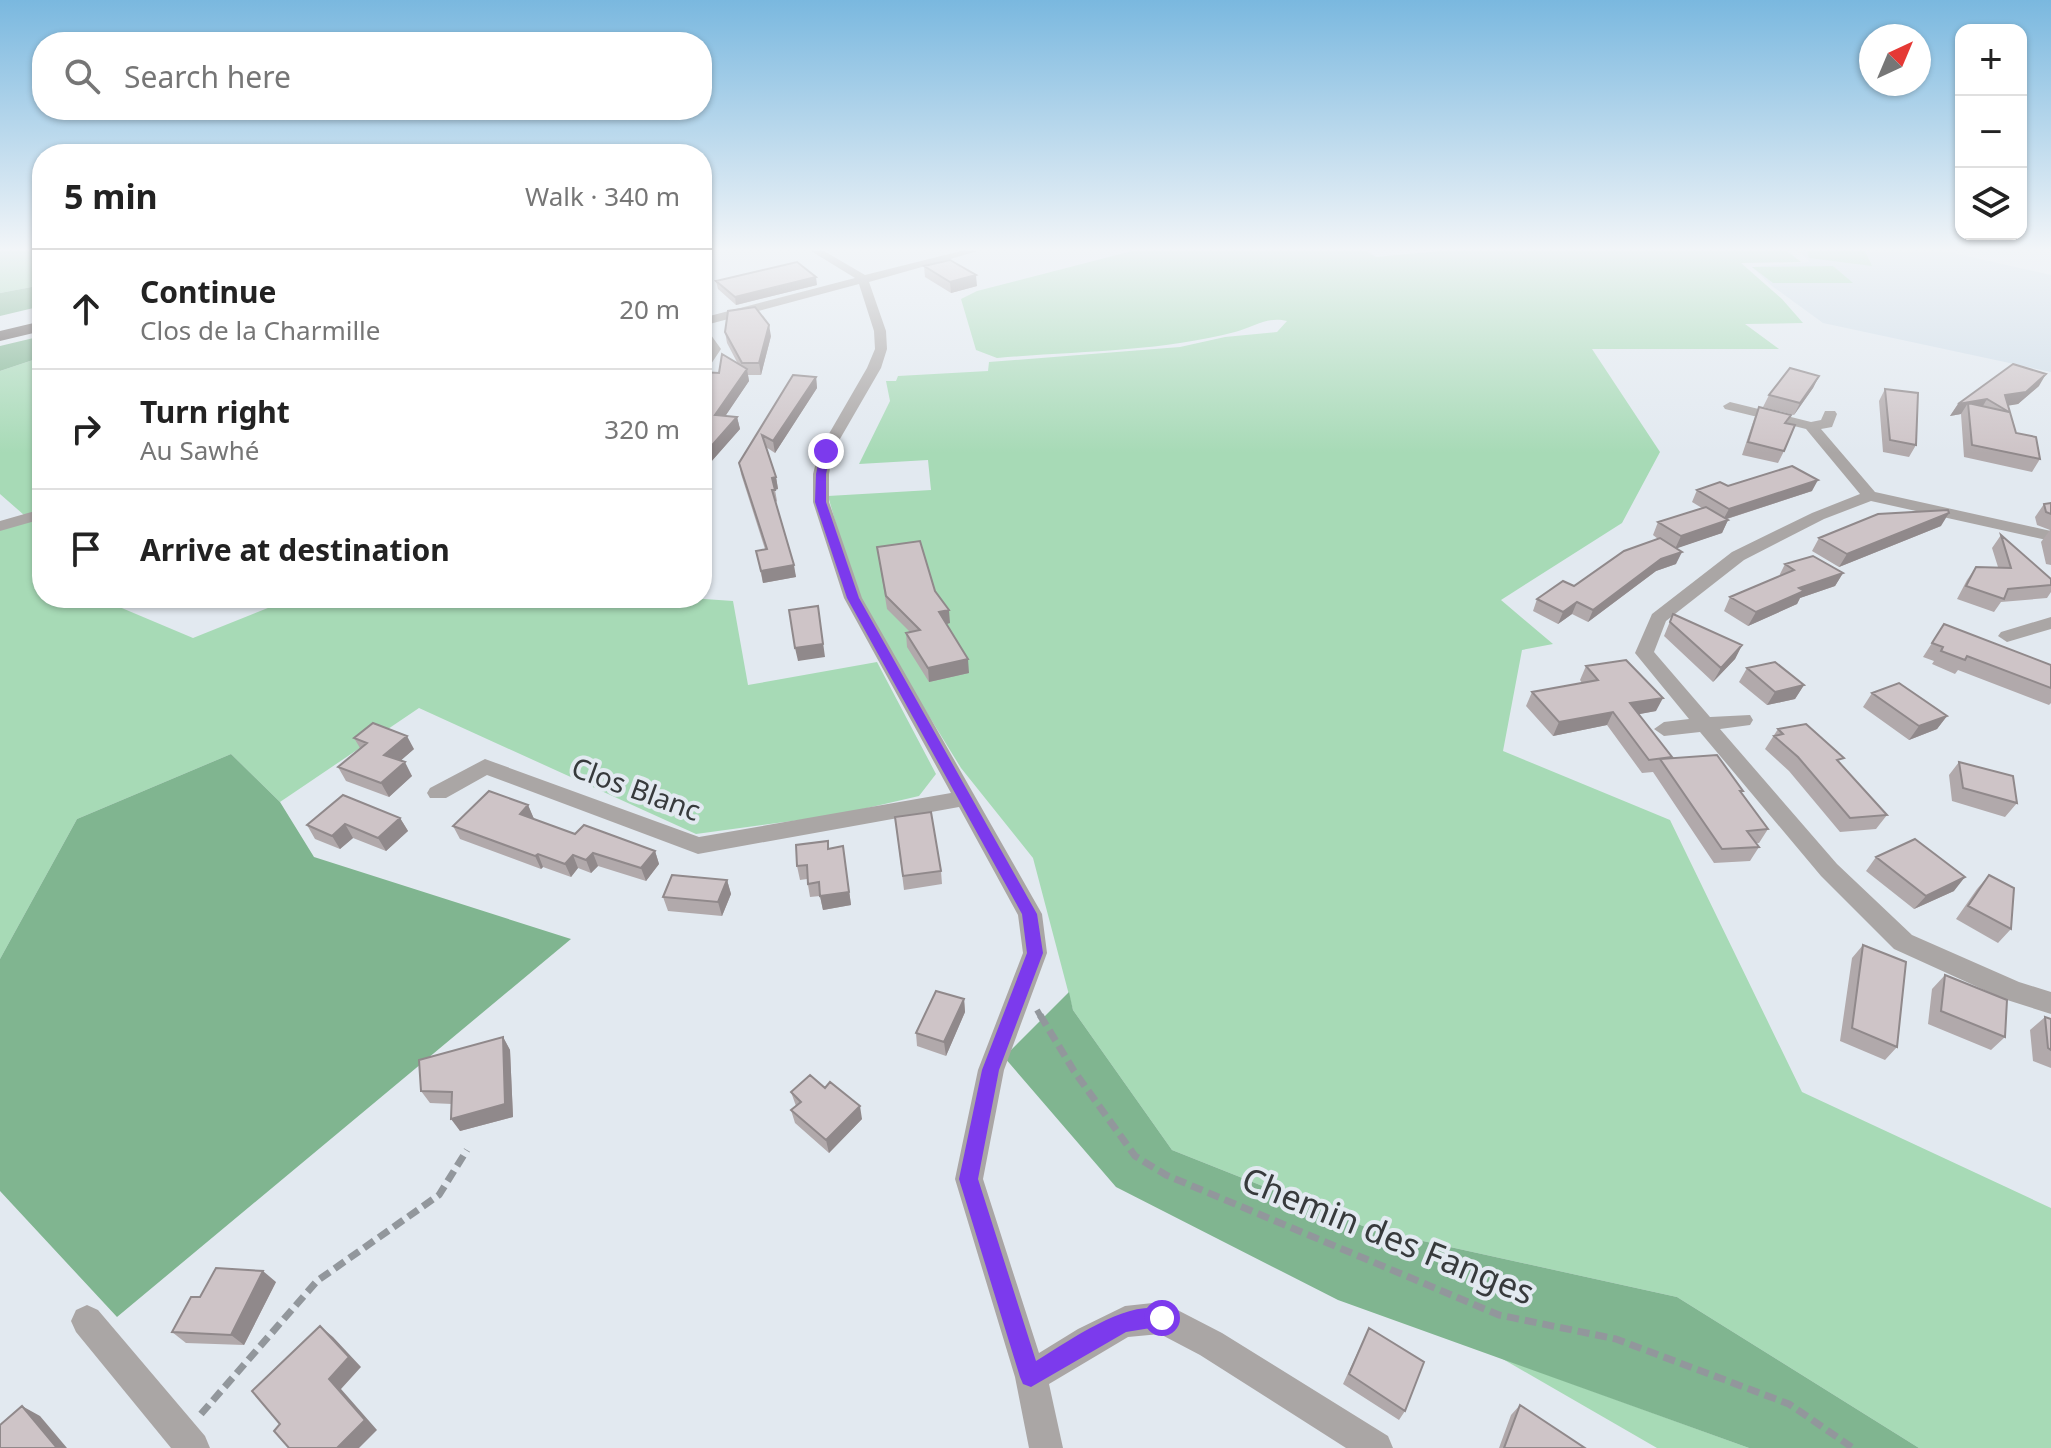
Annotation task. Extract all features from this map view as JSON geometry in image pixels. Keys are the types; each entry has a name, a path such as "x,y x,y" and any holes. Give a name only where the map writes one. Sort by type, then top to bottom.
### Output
{"highway":[{"path":"0,323 21,319"},
{"path":"0,336 32,328"}],"street":[{"path":"876,319 881,349 874,368 826,451 821,474 821,502 853,598 1030,914 1035,953 991,1070 969,1179 1031,1377 1046,1448"},
{"path":"1730,406 1811,426 1827,424 1830,414"},
{"path":"1811,426 1870,496"},
{"path":"2051,536 1870,496 1829,511 1738,556 1658,618 1644,653 1829,870 1903,942 2013,991 2051,1003"},
{"path":"0,526 32,517"},
{"path":"2007,636 2051,623"},
{"path":"1664,729 1743,720"},
{"name":"Clos Blanc","path":"438,793 485,766 698,846 966,798"},
{"path":"1031,1377 1089,1340 1125,1322 1162,1318 1211,1344 1376,1448"},
{"path":"87,1321 187,1442"}],"path":[{"name":"Chemin des Fanges","path":"1024,988 1074,1071 1135,1156 1166,1175 1499,1315 1616,1339 1789,1404 1853,1448"},
{"path":"187,1442 317,1281 439,1195 467,1150"}],"shaded area":[{"path":"1817,319 2051,319 2051,372 1823,323"}],"green space":[{"path":"967,319 1799,319 1803,323 1745,324 1779,349 1592,349 1660,452 1622,523 1501,600 1553,644 1522,650 1503,751 1670,820 1802,1092 2051,1208 2051,1448 1919,1448 1677,1297 1373,1230 1172,1150 1073,1010 1033,858 961,768 858,601 828,496 931,490 928,460 859,464 890,401 886,381 896,381 898,376 988,371 989,362 1180,347 1225,337 1277,332 1287,321 1267,321 1206,339 1147,347 997,358 976,350"},
{"path":"32,338 32,360 0,371 0,346"},
{"path":"32,360 32,512 24,515 0,494 0,371"},
{"path":"32,520 32,608 122,608 193,638 268,608 712,608 712,600 733,601 748,685 877,662 936,774 919,796 837,815 696,834 419,708 280,802 231,754 77,819 0,959 0,530"},
{"path":"231,754 280,802 314,857 571,939 117,1317 0,1191 0,959 77,819"},
{"path":"1069,992 1073,1010 1172,1150 1373,1230 1677,1297 1919,1448 1749,1448 1338,1300 1116,1187 1004,1057"},
{"path":"1501,1358 1749,1448 1657,1448"}],"building":[{"path":"727,319 764,319 769,325 759,363 742,363 725,332"},
{"path":"722,354 747,369 715,415 737,417 712,445 712,373 719,373"},
{"path":"2013,364 2046,374 2026,392 2005,395 2016,433 2036,437 2040,459 1972,445 1968,403 2009,412 1987,399 1958,404"},
{"path":"1790,368 1819,376 1800,403 1769,395"},
{"path":"793,375 816,377 773,441 762,435 776,477 772,478 775,490 772,490 794,565 761,571 756,551 767,549 739,463"},
{"path":"1885,389 1918,393 1916,445 1890,440"},
{"path":"1759,407 1791,415 1785,423 1795,425 1784,451 1748,442"},
{"path":"1792,466 1818,480 1729,509 1697,490 1720,482 1728,486"},
{"path":"2051,503 2051,514 2046,512 2044,504"},
{"path":"1706,507 1728,520 1681,536 1658,522"},
{"path":"1948,510 1949,513 1847,554 1819,538 1878,514"},
{"path":"2001,535 2051,579 2051,585 2008,589 2004,599 1966,586 1976,567 2011,568"},
{"path":"1660,538 1682,552 1661,559 1593,610 1577,602 1563,612 1537,599 1563,581 1574,586 1624,551"},
{"path":"920,541 935,591 949,610 939,612 968,659 928,668 906,633 920,630 886,596 877,547"},
{"path":"1813,556 1843,573 1799,588 1804,591 1756,612 1730,597 1794,570 1785,564"},
{"path":"818,606 823,644 795,648 789,610"},
{"path":"1673,614 1742,645 1721,668 1670,622"},
{"path":"1944,624 2051,665 2051,688 1967,656 1965,660 1941,651 1943,647 1932,643"},
{"path":"1626,660 1663,698 1630,703 1672,757 1649,760 1613,712 1559,722 1532,692 1598,680 1586,666"},
{"path":"1775,662 1804,685 1775,692 1747,668"},
{"path":"1899,683 1947,716 1919,726 1872,693"},
{"path":"373,723 407,736 384,755 405,762 381,783 338,767 367,743 354,738"},
{"path":"1806,724 1844,758 1837,760 1887,815 1850,818 1798,757 1774,736 1783,734 1778,729"},
{"path":"1717,755 1768,829 1747,831 1759,847 1722,849 1660,759"},
{"path":"1959,762 2013,776 2017,803 1963,788"},
{"path":"489,791 528,805 520,814 575,834 584,825 655,851 641,868 593,853 586,860 573,855 565,864 453,826"},
{"path":"343,795 400,818 378,838 345,824 332,836 307,825"},
{"path":"931,812 941,871 903,876 895,817"},
{"path":"1915,839 1965,877 1926,896 1876,857"},
{"path":"828,841 828,849 843,846 849,892 820,896 819,882 808,884 807,865 797,866 796,845"},
{"path":"672,875 727,880 718,902 663,897"},
{"path":"1989,875 2014,888 2011,929 1968,906"},
{"path":"1863,945 1906,962 1897,1047 1852,1028"},
{"path":"1945,975 2007,1000 2005,1037 1941,1011"},
{"path":"936,991 964,999 944,1042 916,1033"},
{"path":"2045,1017 2051,1019 2051,1050 2048,1048"},
{"path":"503,1037 505,1104 451,1119 452,1092 421,1091 419,1060"},
{"path":"810,1075 825,1088 830,1082 860,1106 826,1140 791,1110 801,1102 791,1092"},
{"path":"216,1268 263,1271 231,1335 172,1332 191,1297 200,1297"},
{"path":"320,1326 349,1357 329,1379 365,1420 337,1448 289,1448 274,1431 280,1424 252,1391"},
{"path":"1369,1328 1424,1362 1405,1411 1349,1374"},
{"path":"1520,1405 1585,1448 1504,1448"},
{"path":"22,1406 57,1448 0,1448 0,1425"}],"route":[{"path":"826,451 821,474 821,502 853,598 1030,914 1035,953 991,1070 969,1179 1031,1377 1089,1340 1125,1322 1162,1318"}]}
